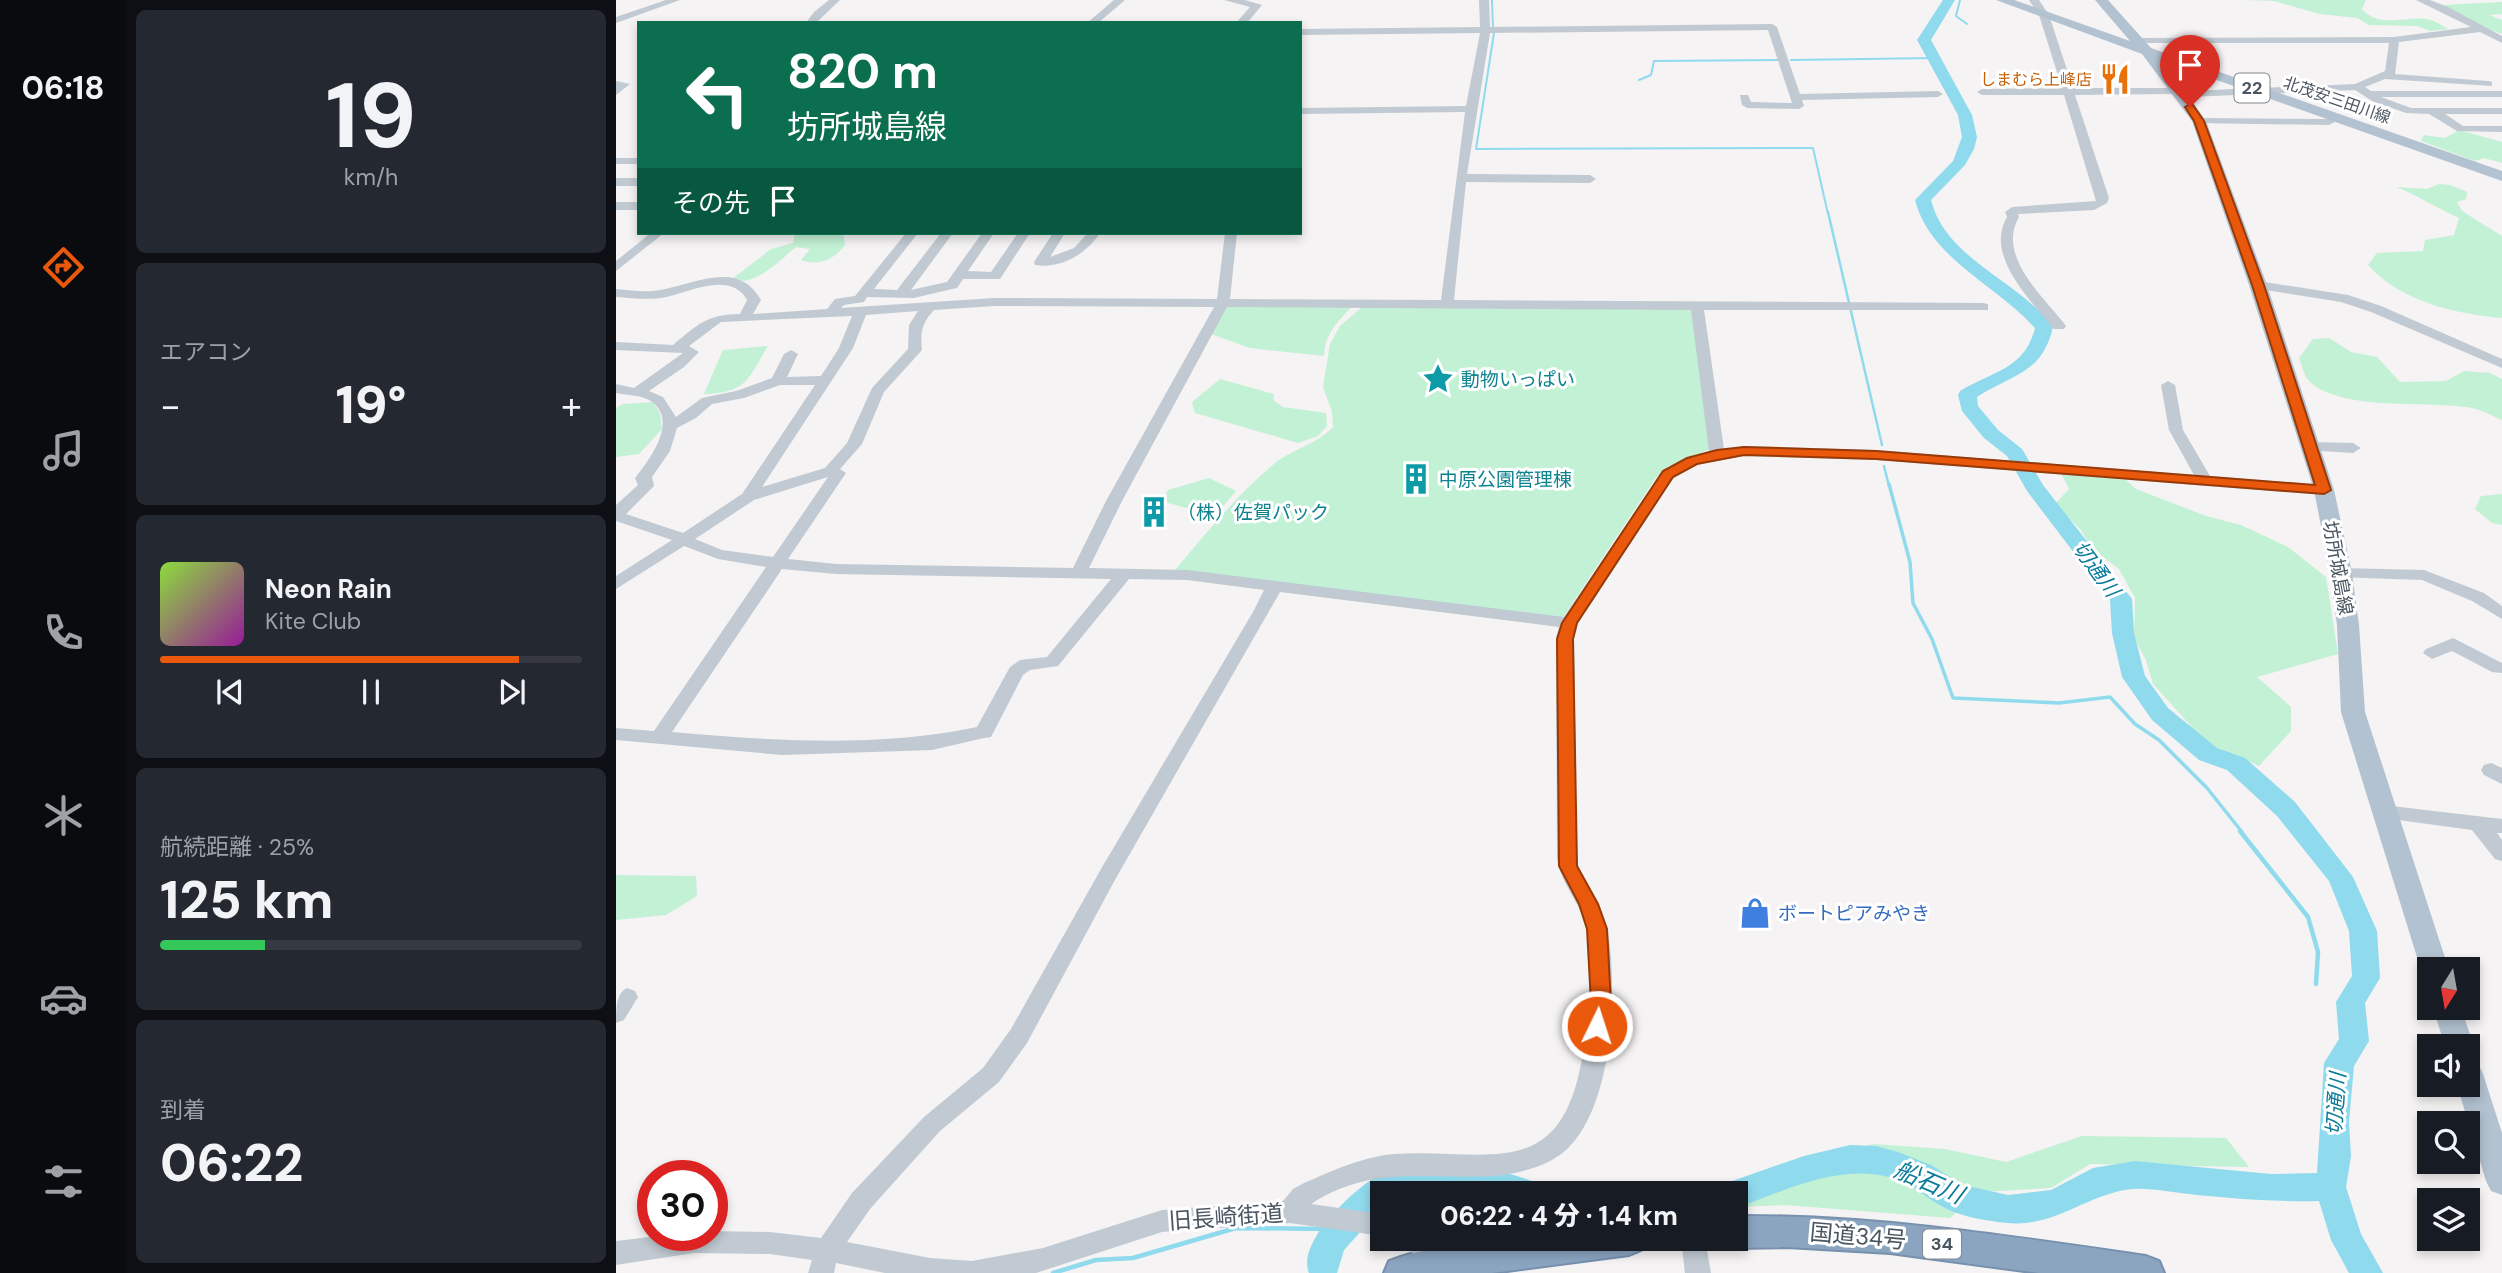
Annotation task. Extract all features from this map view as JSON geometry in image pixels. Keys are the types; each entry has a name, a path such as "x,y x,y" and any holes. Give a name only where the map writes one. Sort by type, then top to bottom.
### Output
{"highway":[{"name":"国道34号","path":"1748,1232 1793,1230 1978,1248 2146,1273"},
{"path":"1402,1273 1425,1252"}],"main road":[{"name":"北茂安三田川線","path":"2001,0 2143,46 2263,92 2502,176"},
{"name":"坊所城島線","path":"2101,0 2143,46 2199,121 2258,285 2324,490 2341,572 2348,625 2353,712 2431,957"},
{"path":"2475,1097 2502,1181"}],"street":[{"path":"616,20 675,0"},
{"path":"813,21 821,10 835,0"},
{"path":"1094,21 1120,0"},
{"path":"1229,0 1256,5 1243,21"},
{"path":"1447,304 1461,178 1485,31 1484,0"},
{"path":"2035,0 2044,15 2103,198 2101,203 2016,210 2011,212 2013,217 2007,223 2004,234 2013,261 2029,289 2059,326"},
{"path":"2421,0 2445,9 2501,40"},
{"path":"1302,32 1772,27 1799,106 1747,105 1744,97"},
{"path":"2143,46 2394,40 2481,29"},
{"path":"2386,76 2389,73 2394,40"},
{"path":"1982,92 2263,92 2357,87 2386,76 2502,84"},
{"path":"616,84 625,84 616,92"},
{"path":"2357,87 2402,110 2502,111"},
{"path":"1798,97 1937,94"},
{"path":"2368,94 2502,94"},
{"path":"1302,111 1471,109"},
{"path":"2431,111 2461,129 2502,129"},
{"path":"2199,121 2329,122"},
{"path":"616,161 637,160"},
{"path":"1461,178 1590,179"},
{"path":"616,182 637,182"},
{"path":"616,206 637,206"},
{"path":"616,267 656,235"},
{"path":"828,314 840,302 859,299 910,235"},
{"path":"901,294 945,235"},
{"path":"864,293 914,294 952,285 987,235"},
{"path":"958,275 995,276 1023,235"},
{"path":"1058,235 1040,262 1059,261 1087,245 1093,235"},
{"path":"1079,572 1114,501 1223,303 1230,235"},
{"path":"616,293 664,294 690,284 735,283 745,286 754,300 744,318"},
{"path":"2258,285 2343,298 2376,309 2502,364"},
{"path":"616,346 671,349 680,347 711,321 994,302 1983,307"},
{"path":"1697,305 1717,454"},
{"path":"616,584 748,497 830,471 854,444 877,391 915,350 913,330 918,319 932,306"},
{"path":"748,497 846,348 860,312"},
{"path":"637,392 656,377 673,370 692,352 680,347"},
{"path":"778,382 791,354"},
{"path":"670,425 691,415 707,401 739,396 778,382 826,380"},
{"path":"2168,384 2176,430 2204,481"},
{"path":"616,388 657,399 667,411 670,425 663,451 643,478 647,481 646,486 618,519 673,533 683,540 718,554 836,569 1187,575 1569,623"},
{"path":"2310,447 2353,448"},
{"path":"1290,1212 1294,1202 1309,1192 1376,1167 1396,1164 1475,1167 1519,1161 1546,1153 1565,1138 1577,1120 1588,1092 1601,1003 1597,929 1589,904 1568,866 1565,639 1569,623 1668,474 1692,461 1717,454 1744,451 1876,455 2324,490"},
{"path":"659,738 838,473 830,471"},
{"path":"2341,572 2424,575 2477,597 2502,614"},
{"path":"616,734 782,748 932,743 984,732 1016,671 1026,664 1052,662 1124,573"},
{"path":"824,1262 861,1201 896,1159 991,1074 1019,1036 1108,874 1262,612 1274,586"},
{"path":"2432,653 2453,644 2501,669"},
{"path":"2383,812 2502,826"},
{"path":"2478,823 2502,854"},
{"name":"旧長崎街道","path":"616,1253 694,1242 770,1243 824,1262 972,1273 1039,1267 1162,1221 1290,1212 1370,1222"},
{"path":"1695,1251 1698,1273"}],"green space":[{"path":"2246,0 2366,0 2362,9 2377,19 2427,19 2448,29 2430,31 2417,26 2369,25 2357,18 2320,14 2274,1"},
{"path":"2502,2 2502,14 2489,15 2502,20 2502,34 2442,5"},
{"path":"2459,130 2502,142 2502,163 2484,158 2475,161 2421,141 2424,135 2445,138"},
{"path":"2439,184 2451,185 2467,192 2466,199 2457,202 2462,211 2502,236 2502,318 2429,304 2396,288 2368,265 2377,253 2423,251 2425,240 2454,235 2459,218 2396,187 2427,189"},
{"path":"795,235 843,235 845,245 836,255 820,262 801,260 810,249 796,247 758,276 749,280 732,279 771,249 793,243"},
{"path":"1227,307 1352,307 1329,335 1324,356 1250,348 1211,334"},
{"path":"1362,307 1700,308 1710,449 1669,466 1655,479 1562,619 1174,571 1260,476 1281,459 1333,427 1332,412 1323,387 1330,344 1340,326"},
{"path":"2329,338 2351,352 2377,357 2400,382 2446,381 2464,371 2490,373 2502,379 2502,420 2472,408 2364,401 2343,398 2325,391 2308,380 2299,358 2313,339"},
{"path":"768,346 745,382 730,390 704,394 723,350"},
{"path":"1220,379 1274,394 1273,400 1283,407 1326,413 1327,426 1318,436 1298,443 1195,413 1192,402"},
{"path":"653,402 660,413 662,429 639,454 616,457 616,408 623,404"},
{"path":"2061,473 2126,480 2136,489 2206,516 2241,525 2288,547 2326,577 2338,654 2257,677 2291,707 2291,731 2259,766 2208,745 2153,684 2146,660 2134,638 2135,598 2119,569 2091,548 2081,530 2055,504 2069,489"},
{"path":"1209,478 1236,491 1215,516 1161,501 1168,490"},
{"path":"2502,494 2502,525 2492,523 2475,509 2481,496"},
{"path":"616,875 696,876 697,896 666,915 616,920"},
{"path":"2082,1136 2226,1138 2249,1167 2090,1164 2051,1188 1982,1192 1950,1218 1785,1205 1748,1207 1748,1181 1733,1181 1873,1144 1945,1149 2006,1162"}],"waterway":[{"path":"1492,0 1493,28"},
{"name":"切通川","path":"1949,0 1924,40 1960,104 1969,137 1967,149 1960,162 1923,200 1928,220 1946,242 1998,288 2027,308 2044,327 2040,343 2026,363 1967,395 1969,407 1991,434 2015,453 2034,487 2121,599 2123,633 2134,677 2160,714 2208,754 2236,764 2286,809 2340,877 2363,931 2366,978 2350,1002 2354,1041 2339,1063 2334,1122 2335,1156 2330,1187"},
{"path":"1960,0 1956,16 1967,24"},
{"path":"1494,33 1476,149 1813,148 1828,214"},
{"path":"1791,60 1936,58"},
{"path":"1639,80 1651,75 1654,61 1778,60"},
{"path":"1828,212 1882,445"},
{"path":"1884,466 1889,486"},
{"path":"1889,484 1910,562 1913,603 1932,639 1953,698 2059,703 2110,697 2135,724 2159,740 2207,788 2242,832"},
{"path":"2240,831 2308,917 2318,952 2316,984"},
{"name":"船石川","path":"1748,1189 1804,1170 1850,1159 1876,1160 1898,1166 1920,1175 1956,1198 2008,1209 2034,1208 2057,1203 2093,1182 2135,1175 2271,1188 2330,1187"},
{"name":"船石川","path":"1400,1181 1427,1176 1486,1181"},
{"name":"切通川","path":"2330,1187 2347,1240 2367,1273"},
{"name":"船石川","path":"1323,1267 1332,1239 1370,1199"},
{"path":"1053,1273 1096,1260 1133,1258 1236,1228 1331,1229"}],"place":[{"name":"しまむら上峰店","path":"2115,79"},
{"name":"動物いっぱい","path":"1438,379"},
{"name":"中原公園管理棟","path":"1416,479"},
{"name":"（株）佐賀パック","path":"1154,512"},
{"name":"ボートピアみやき","path":"1755,913"}],"route":[{"path":"1597,1026 1601,1003 1597,929 1589,904 1568,866 1565,639 1569,623 1668,474 1692,461 1717,454 1744,451 1876,455 2324,490 2258,285 2199,121 2190,107"}]}
